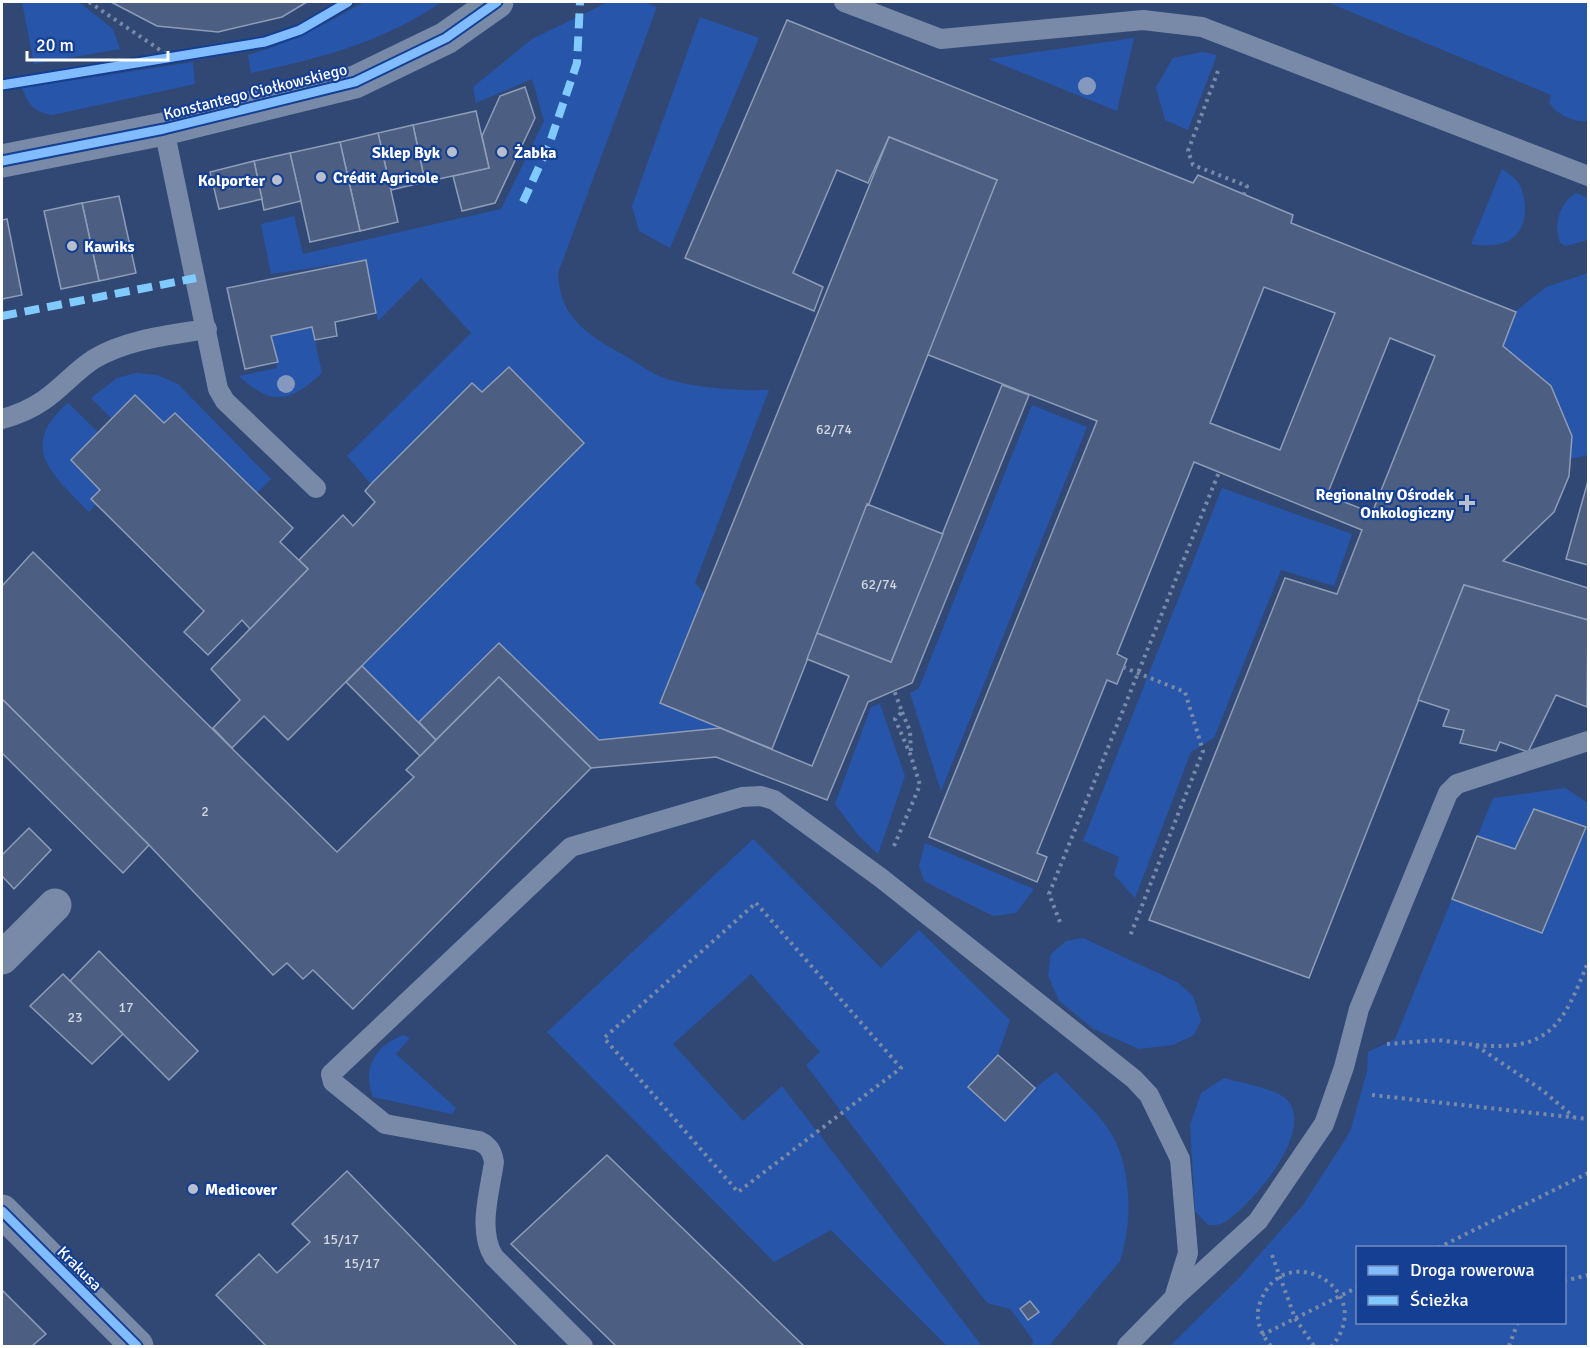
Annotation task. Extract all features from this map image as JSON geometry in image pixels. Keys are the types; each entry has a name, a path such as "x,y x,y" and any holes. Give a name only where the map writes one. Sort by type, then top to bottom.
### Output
{"street":[{"name":"Konstantego Ciołkowskiego","path":"2,160 164,129 355,82 446,38 497,2"},
{"path":"2,958 55,905"},
{"name":"Krakusa","path":"2,1212 137,1347"}],"lane":[{"path":"844,2 941,39 1143,20 1202,27 1588,176"},
{"path":"164,129 218,389 225,401 316,488"},
{"path":"2,419 22,413 44,400 93,359 109,351 134,343 207,329"},
{"path":"1127,1347 1174,1298 1258,1221 1324,1124 1336,1091 1359,1009 1448,793 1457,784 1588,741"},
{"path":"583,1347 494,1257 486,1246 485,1232 494,1162 492,1151 479,1141 385,1124 333,1082 331,1074 571,847 742,797 760,796 774,800 881,878 1134,1079 1149,1095 1180,1159 1188,1253 1174,1298"}],"path":[{"path":"89,2 169,56"},
{"path":"1202,27 1222,58 1188,151 1193,165 1247,186 1244,194"},
{"path":"1060,922 1049,894 1136,672 1219,472"},
{"path":"1123,667 1185,692 1203,751 1130,936"},
{"path":"894,690 910,731 911,756"},
{"path":"881,878 920,785 911,756 895,719 902,712"},
{"path":"756,903 901,1068 738,1192 604,1038 756,903"},
{"path":"1349,1046 1438,1040 1504,1047 1531,1043 1556,1027 1573,1000 1588,962"},
{"path":"1475,1045 1542,1090 1575,1118"},
{"path":"1336,1091 1588,1119"},
{"path":"1442,1246 1588,1173"},
{"path":"1258,1221 1294,1318 1314,1347"},
{"path":"1271,1347 1262,1335 1258,1309 1266,1290 1280,1277 1294,1272 1308,1272 1327,1280 1340,1295 1345,1322 1341,1335 1332,1347"},
{"path":"1566,1280 1588,1275"},
{"path":"1262,1335 1356,1288"},
{"path":"1509,1347 1518,1324"}],"shaded area":[{"path":"22,2 79,2 113,29 120,49 34,64"},
{"path":"364,2 441,2 397,28 350,47 301,62 251,73 248,55 308,32"},
{"path":"608,2 644,2 657,7 558,273 564,303 579,324 589,333 659,376 713,388 769,390 695,583 704,593 660,703 720,728 599,740 499,643 419,722 362,666 584,443 508,368 482,392 473,384 371,484 347,456 471,333 421,278 378,321 366,260 271,274 261,224 294,216 303,254 501,209 544,121 532,79 476,103 473,87 532,39"},
{"path":"1327,2 1588,2 1588,121 1577,121 1561,114 1549,102 1551,95"},
{"path":"700,17 759,38 670,248 639,231 632,206"},
{"path":"1134,38 1117,111 988,59"},
{"path":"1202,52 1217,55 1188,130 1165,120 1156,87 1173,58"},
{"path":"193,62 195,84 53,115 33,107 22,88"},
{"path":"1502,169 1517,181 1520,187 1525,208 1524,220 1515,236 1508,241 1491,245 1471,244"},
{"path":"1576,193 1588,198 1588,240 1566,246 1560,243 1558,236 1559,214 1570,197"},
{"path":"1588,273 1588,455 1570,459 1572,436 1551,386 1503,346 1516,311 1546,287"},
{"path":"312,327 322,373 301,390 291,395 272,396 262,393 239,376 277,368 271,336"},
{"path":"136,373 157,375 178,384 271,479 257,493 175,414 164,423 135,395 111,418 91,398 117,378"},
{"path":"68,403 98,432 71,460 100,490 91,499 96,504 89,512 53,473 46,460 43,447 44,434 53,419"},
{"path":"1032,405 1087,427 941,791 910,693 919,688"},
{"path":"1222,488 1352,534 1334,586 1281,570 1214,738 1191,752 1135,898 1114,875 1119,857 1083,841"},
{"path":"880,704 905,776 878,854 859,836 835,804 871,707"},
{"path":"1565,788 1588,803 1588,1346 1170,1346 1239,1278 1303,1205 1350,1132 1367,1071 1368,1052 1395,1039 1493,798"},
{"path":"753,839 881,968 919,930 1010,1020 998,1055 968,1087 1004,1121 1035,1088 1056,1072 1099,1116 1113,1137 1120,1153 1128,1189 1127,1227 1120,1261 1049,1346 1032,1346 1033,1340 1010,1309 987,1303 806,1065 820,1052 751,974 673,1044 743,1121 782,1086 982,1346 947,1346 831,1230 774,1262 547,1032"},
{"path":"925,843 1034,889 1016,913 993,916 924,881 919,866"},
{"path":"1083,938 1177,982 1193,996 1201,1020 1194,1035 1173,1045 1139,1049 1094,1029 1059,1001 1048,975 1051,954 1066,941"},
{"path":"403,1035 410,1038 396,1054 456,1108 452,1114 373,1097 369,1077 373,1059 385,1045"},
{"path":"1224,1078 1267,1089 1283,1096 1288,1101 1294,1115 1293,1131 1287,1149 1276,1167 1250,1200 1225,1222 1208,1225 1195,1211 1190,1125 1201,1093"}],"building":[{"path":"111,2 307,2 282,17 218,32 157,26"},
{"name":"Regionalny Ośrodek Onkologiczny","path":"787,20 1193,183 1198,175 1293,215 1291,223 1516,312 1503,346 1551,386 1572,436 1569,476 1554,512 1503,561 1588,588 1588,620 1464,585 1309,978 1149,920 1285,578 1337,594 1362,530 1194,462 1117,654 1127,659 1117,684 1107,680 1037,853 1047,857 1037,882 929,837 1097,421 926,354 997,180 889,137 868,183 837,170 793,273 823,287 814,311 685,258","holes":["1264,287 1335,313 1280,450 1210,423","1390,338 1435,356 1372,513 1327,495"]},
{"name":"Żabka","path":"525,87 535,118 495,203 462,211 453,176 489,168 482,136 500,96"},
{"name":"Sklep Byk","path":"476,111 489,168 425,182 413,125"},
{"path":"413,125 425,182 391,190 378,133"},
{"path":"378,133 398,222 360,231 340,142"},
{"path":"889,137 997,180 772,749 660,703"},
{"name":"Crédit Agricole","path":"340,142 360,231 310,242 290,153"},
{"name":"Kolporter","path":"290,153 301,201 264,210 254,161"},
{"path":"254,161 262,199 219,209 210,172"},
{"path":"119,196 136,273 99,281 82,203"},
{"name":"Kawiks","path":"82,203 99,281 61,289 44,211"},
{"path":"7,219 22,295 2,299 2,220"},
{"path":"366,260 376,313 335,322 337,336 315,340 312,327 271,336 278,362 245,369 227,288"},
{"path":"509,367 584,443 288,740 264,716 232,748 213,728 240,700 211,669 308,569 299,560 343,515 353,526 375,502 365,491 371,484 472,383 482,392"},
{"path":"1002,385 1029,395 912,683 868,702 827,800 716,757 591,768 499,677 436,740 419,722 499,643 599,740 720,728 812,766 849,676 807,659 817,633 891,662"},
{"path":"135,395 164,423 175,413 293,528 280,542 308,569 250,629 242,620 208,655 184,632 204,611 91,499 100,490 71,460"},
{"path":"1588,481 1588,565 1566,559"},
{"path":"867,504 943,534 891,662 817,633"},
{"path":"33,552 337,852 414,777 406,770 499,677 591,768 353,1009 313,970 303,979 287,963 273,975 149,845 2,699 2,586"},
{"path":"1464,585 1588,620 1587,707 1556,695 1528,752 1500,742 1496,751 1460,743 1464,730 1443,726 1449,710 1418,700"},
{"path":"362,666 436,740 420,756 346,682"},
{"path":"2,699 149,845 123,873 2,753"},
{"path":"1534,809 1586,827 1542,933 1452,899 1477,836 1515,849"},
{"path":"29,828 51,850 14,889 2,876 2,855"},
{"path":"99,951 198,1051 169,1080 70,981"},
{"path":"63,974 123,1034 92,1064 30,1006"},
{"path":"998,1055 1035,1088 1005,1121 968,1087"},
{"path":"607,1155 804,1346 616,1346 511,1244"},
{"path":"347,1171 517,1346 266,1346 216,1295 259,1254 277,1273 310,1242 292,1224"},
{"path":"2,1290 46,1334 32,1346 2,1346"},
{"path":"1030,1301 1039,1312 1028,1320 1020,1309"}],"marked path":[{"path":"523,202 549,145 577,63 580,2"},
{"path":"2,316 196,278"}],"cycle path":[{"path":"2,85 265,42 300,30 348,2"},
{"path":"2,161 164,129 355,82 446,38 497,2"},
{"path":"2,1211 137,1346"}],"place":[{"name":"Sklep Byk","path":"452,152"},
{"name":"Żabka","path":"502,152"},
{"name":"Crédit Agricole","path":"321,177"},
{"name":"Kolporter","path":"277,180"},
{"name":"Kawiks","path":"72,246"},
{"name":"Regionalny Ośrodek Onkologiczny","path":"1467,503"},
{"name":"Medicover","path":"193,1189"}]}
